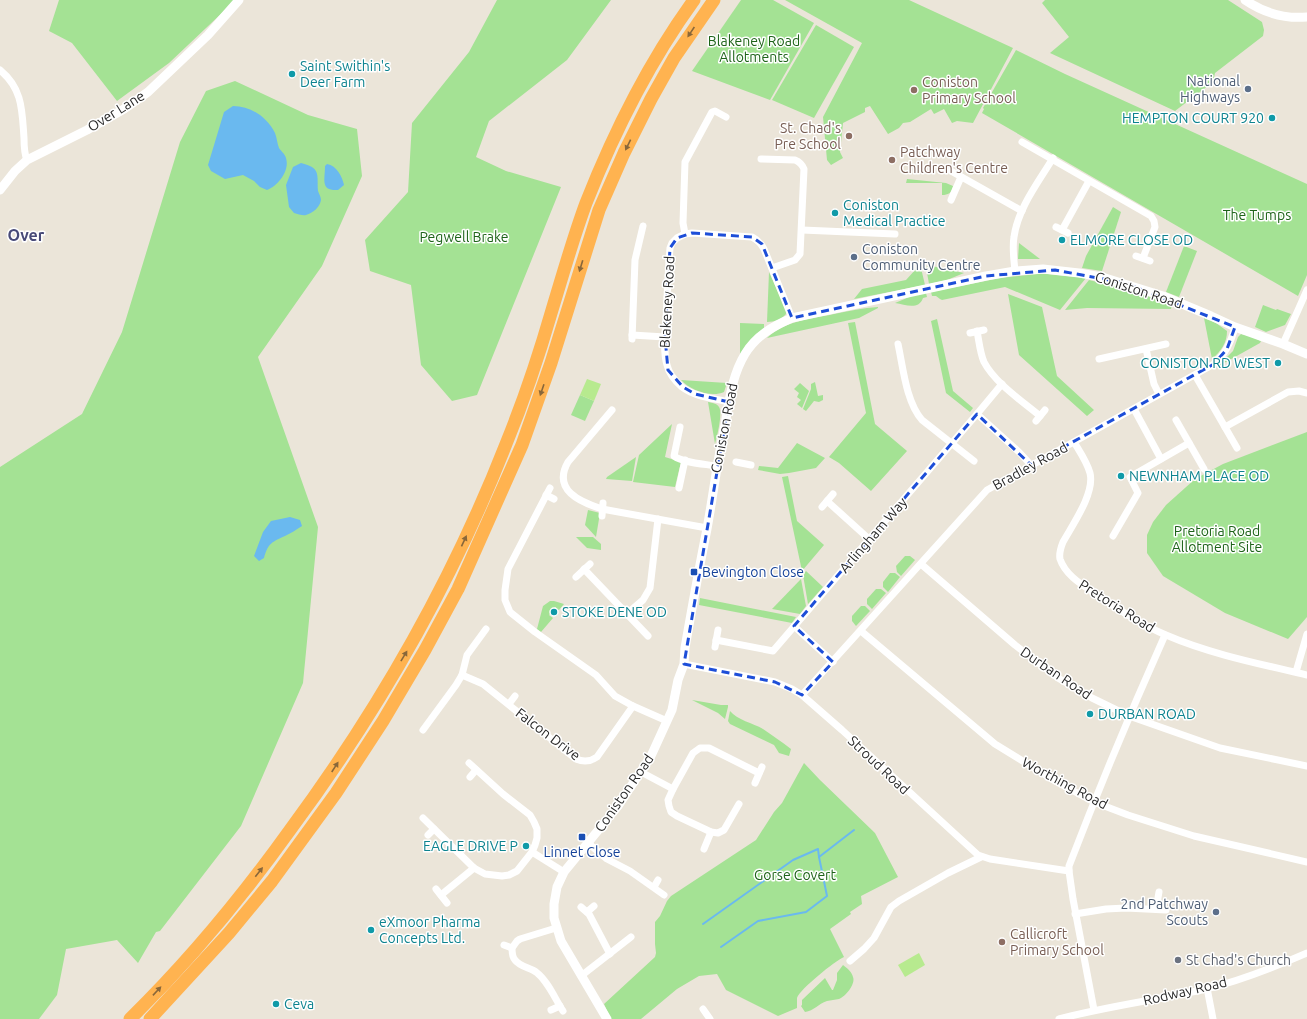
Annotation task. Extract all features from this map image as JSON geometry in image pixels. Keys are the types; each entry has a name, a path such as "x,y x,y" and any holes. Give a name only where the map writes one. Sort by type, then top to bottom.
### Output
{"highway":[{"path":"130,1019 181,966 259,872 324,784 370,714 412,643 445,582 506,444 536,361 586,205 610,146 663,47 694,0"},
{"path":"150,1019 229,934 272,881 336,793 384,721 425,650 458,589 522,445 565,320 600,210 624,153 650,99 674,58 714,0"}],"street":[{"name":"Over Lane","path":"0,190 15,171 27,160 87,130 124,109 148,92 208,35 239,0"},
{"path":"1245,0 1262,10 1276,15 1299,18 1307,17"},
{"path":"0,70 6,74 19,93 22,106 25,152 27,160"},
{"path":"726,117 715,111 712,112 686,160 683,224 686,234 700,233 752,237 758,240 762,244 792,318"},
{"path":"1022,142 1053,158 1089,181 1151,216 1155,227 1143,258"},
{"path":"761,158 799,161 804,169 800,252 795,260 772,268"},
{"path":"1015,271 1014,238 1016,224 1053,158"},
{"path":"951,170 1022,211"},
{"path":"951,200 961,176"},
{"path":"1062,230 1089,181"},
{"path":"640,230 635,260 632,337 665,337"},
{"path":"802,230 895,234"},
{"name":"Blakeney Road","path":"686,234 677,238 672,243 670,248 665,337 666,363 673,378 683,387 695,394 729,402"},
{"name":"Coniston Road","path":"607,1019 561,941 556,928 554,904 557,887 564,872 618,806 641,772 651,756 672,710 678,680 684,664 685,648 707,528 716,466 729,402 736,372 750,346 775,326 792,318 966,280 1015,271 1055,270 1102,277 1163,296 1235,327 1307,354"},
{"path":"1283,344 1307,290"},
{"name":"Bradley Road","path":"802,695 987,490 1214,364 1229,345 1235,327"},
{"path":"977,331 983,360 990,371 1002,384 1040,416"},
{"path":"898,344 909,396 916,414 951,444 974,461"},
{"path":"1099,359 1166,344"},
{"path":"1146,349 1154,384 1159,394"},
{"path":"1195,375 1237,448"},
{"name":"Arlingham Way","path":"718,630 715,643 773,651 1002,384"},
{"path":"1225,427 1288,392 1299,391 1307,393"},
{"path":"1134,409 1161,459"},
{"path":"607,412 564,469 564,483 568,492 588,505 602,509 707,528"},
{"path":"977,414 1019,452 1031,465"},
{"path":"1176,420 1204,469"},
{"path":"680,427 674,456 676,458 716,466"},
{"name":"Pretoria Road","path":"1074,442 1087,465 1091,479 1091,486 1085,502 1060,550 1060,558 1064,567 1072,576 1107,602 1134,619 1166,635 1204,649 1307,675"},
{"path":"1113,536 1138,493 1130,477 1189,443"},
{"path":"679,488 685,460"},
{"path":"736,462 751,465"},
{"path":"554,499 548,492 508,569 505,600 510,612 535,632 596,675 615,696 633,706 668,721"},
{"path":"833,494 825,504 869,538"},
{"path":"628,613 643,600 650,588 658,518"},
{"name":"Durban Road","path":"921,564 1015,645 1058,678 1092,698 1129,716 1220,748 1307,766"},
{"path":"576,577 587,566 646,634 650,626"},
{"path":"794,626 833,662"},
{"path":"428,727 462,675 467,655 486,629"},
{"name":"Worthing Road","path":"861,631 995,744 1055,781 1094,802 1128,815 1194,836 1307,862"},
{"path":"1296,672 1307,634"},
{"path":"548,641 553,635"},
{"path":"1094,1010 1075,914 1069,871 1094,802 1129,716 1166,635"},
{"name":"Stroud Road","path":"684,664 775,682 802,695 981,857"},
{"name":"Falcon Drive","path":"462,675 483,684 576,759 584,761 590,761 597,757 633,706"},
{"name":"Falcon Drive","path":"509,704 515,696"},
{"path":"739,804 724,830 718,833 711,832 677,816 671,812 668,800 693,753 700,748 709,748 760,770 755,783"},
{"path":"423,818 474,868 485,874 502,876 509,875 517,871 532,852 537,838 537,829 530,815 503,794 470,764"},
{"path":"470,777 476,770"},
{"path":"641,772 673,789"},
{"path":"428,835 434,828"},
{"path":"704,849 711,832"},
{"path":"588,843 607,859 630,871 654,887 664,896"},
{"path":"532,852 564,872"},
{"path":"850,961 874,938 891,907 948,873 981,857 1069,871"},
{"path":"441,895 474,868"},
{"path":"654,887 658,880"},
{"path":"436,889 447,903"},
{"path":"1156,909 1159,892"},
{"path":"587,912 594,906"},
{"path":"581,907 587,912 610,954"},
{"path":"1075,914 1126,908 1166,910"},
{"path":"552,1010 561,1008 543,978 536,972 515,960 512,953 512,948 520,939 556,928"},
{"path":"581,976 631,937"},
{"path":"504,945 512,948"},
{"name":"Rodway Road","path":"1059,1019 1094,1010 1207,988 1254,974 1307,953"},
{"path":"1207,988 1213,1019"},
{"path":"703,1010 708,1018"}],"highlighted area":[{"path":"692,233 752,237 762,244 792,318 986,276 1055,270 1125,283 1235,327 1227,349 1214,364 1031,465 977,414 794,626 833,662 802,695 775,682 684,664 729,402 695,394 683,387 668,370 665,337 670,248 677,238"}],"green space":[{"path":"59,0 234,0 169,63 117,101 72,43 49,31"},
{"name":"Pegwell Brake","path":"497,0 611,0 567,60 489,121 476,157 506,171 561,187 477,395 452,401 421,365 411,285 370,271 365,240 408,192 412,123 469,52"},
{"name":"Blakeney Road Allotments","path":"741,0 773,0 814,23 770,100 692,71"},
{"name":"Coniston Primary School","path":"785,0 909,0 1013,48 973,123 957,121 952,123 944,109 934,114 931,109 910,122 903,123 899,128 888,134 870,106 865,108 865,112 843,123 840,152 843,158 831,165 827,160 823,117 862,43"},
{"path":"1045,0 1228,0 1262,22 1264,30 1263,36 1215,73 1213,82 1175,111 1050,53 1069,37 1042,3"},
{"path":"816,25 854,47 814,118 772,100"},
{"name":"The Tumps","path":"1016,50 1065,74 1307,184 1307,275 1298,296 982,113 983,108"},
{"path":"235,81 308,115 357,129 362,176 322,266 258,357 318,527 303,683 241,826 160,931 156,932 138,963 117,940 66,949 57,995 39,1019 0,1019 0,467 82,414 122,332 180,142 206,91"},
{"path":"907,179 946,183 953,186 949,193 942,195 942,183 906,183"},
{"path":"1113,207 1121,212 1102,271 1082,268 1086,256"},
{"path":"1019,243 1040,259 1018,259"},
{"path":"1184,246 1197,251 1179,297 1166,292"},
{"path":"932,266 964,273 947,280 929,284 926,267"},
{"path":"921,268 925,285 854,299 862,289 906,280 916,269"},
{"path":"769,272 787,312 784,317 778,320 767,322"},
{"path":"1038,274 1086,278 1060,310 1005,287 942,300 936,296 932,296 931,292 1000,278"},
{"path":"1089,280 1134,291 1172,305 1171,309 1087,308 1065,310"},
{"path":"926,293 927,297 923,298 918,304 912,306 895,303 914,295"},
{"path":"1008,294 1042,307 1057,376 1094,410 1087,416 1019,355"},
{"path":"1263,305 1291,314 1285,325 1266,332 1255,327"},
{"path":"878,307 859,318 767,338 782,327 799,321"},
{"path":"1204,318 1216,323 1227,331 1223,346 1212,359"},
{"path":"937,319 953,391 973,408 970,412 946,393 931,321"},
{"path":"855,322 875,424 907,451 871,491 839,463 829,457 866,413 848,323"},
{"path":"740,323 764,324 764,329 751,340 740,355"},
{"path":"1241,334 1261,341 1260,343 1217,367 1233,351 1238,337"},
{"path":"587,379 601,384 594,401 580,395"},
{"path":"681,380 727,383 724,392 713,394 695,390"},
{"path":"815,382 818,396 823,395 823,400 819,402 814,401 806,411 803,409 811,389 811,384"},
{"path":"800,383 809,391 802,408 797,404 801,400 797,397 799,393 794,389"},
{"path":"580,395 594,401 585,421 571,415"},
{"path":"708,402 717,405 720,410 715,444"},
{"path":"672,424 665,457 681,462 675,487 633,482 639,455"},
{"name":"Pretoria Road Allotment Site","path":"1307,432 1307,617 1288,639 1225,613 1163,576 1147,553 1147,535 1153,522 1166,505 1195,479 1223,464"},
{"path":"797,443 825,458 816,468 789,473 780,474 758,470 759,466 778,468"},
{"path":"636,457 632,481 606,479 607,477"},
{"path":"788,476 797,521 824,545 802,571 782,477"},
{"path":"588,510 600,513 596,537 585,525"},
{"path":"576,537 593,537 601,544 601,550 587,548"},
{"path":"905,556 910,556 915,560 901,576 897,572 896,566"},
{"path":"806,571 823,587 808,604 803,575"},
{"path":"890,573 895,573 900,577 888,592 883,587 883,582"},
{"path":"801,579 806,606 800,614 772,609"},
{"path":"876,589 881,589 886,593 872,609 867,604 867,599"},
{"path":"700,598 796,617 792,623 699,605"},
{"path":"550,601 564,604 559,610 555,607 549,615 553,618 541,632 537,629 543,606"},
{"path":"861,606 865,606 870,611 856,626 852,621 852,616"},
{"path":"692,700 728,705 725,719 718,713"},
{"path":"730,711 741,719 763,729 788,746 791,749 789,756 779,753 774,745 730,724 728,721"},
{"name":"Gorse Covert","path":"804,763 875,833 898,877 861,896 862,904 830,929 844,957 826,969 804,988 797,998 797,1008 778,1016 726,990 717,974 699,976 677,989 641,1019 611,1019 604,1004 655,957 655,922 660,916 667,901 671,896 756,840 774,812 782,803"},
{"path":"919,953 925,965 905,977 898,965"},
{"path":"843,965 848,969 854,980 847,993 839,999 827,1001 805,1012 801,1006 802,1000 825,978 833,990 837,980 837,973"}],"water":[{"path":"233,106 252,110 263,117 272,127 279,148 284,154 287,163 285,173 279,182 267,190 243,175 225,179 211,171 208,165 224,112"},
{"path":"301,163 312,167 317,172 318,191 321,200 316,209 305,215 294,213 289,207 286,185 293,167"},
{"path":"327,164 334,167 342,178 344,185 338,190 328,189 326,187 324,176 325,166"},
{"path":"290,517 300,520 302,526 271,544 267,549 264,558 259,561 254,556 263,532 271,521"}],"waterway":[{"path":"703,924 793,860 818,849 819,857 854,830"},
{"path":"721,947 758,921 806,912 827,896 819,857"}],"place":[{"name":"Saint Swithin's Deer Farm","path":"292,74"},
{"name":"National Highways","path":"1248,89"},
{"name":"Coniston Primary School","path":"914,90"},
{"name":"HEMPTON COURT 920","path":"1272,118"},
{"name":"St. Chad's Pre School","path":"849,136"},
{"name":"Patchway Children's Centre","path":"892,160"},
{"name":"Coniston Medical Practice","path":"835,213"},
{"name":"ELMORE CLOSE OD","path":"1062,240"},
{"name":"Coniston Community Centre","path":"854,257"},
{"name":"CONISTON RD WEST","path":"1278,363"},
{"name":"NEWNHAM PLACE OD","path":"1121,476"},
{"name":"Bevington Close","path":"694,572"},
{"name":"STOKE DENE OD","path":"554,612"},
{"name":"DURBAN ROAD","path":"1090,714"},
{"name":"Linnet Close","path":"582,837"},
{"name":"EAGLE DRIVE P","path":"526,846"},
{"name":"2nd Patchway Scouts","path":"1216,912"},
{"name":"eXmoor Pharma Concepts Ltd.","path":"371,930"},
{"name":"Callicroft Primary School","path":"1002,942"},
{"name":"St Chad's Church","path":"1178,960"},
{"name":"Ceva","path":"276,1004"}],"district":[{"name":"Over","path":"26,235"}]}
